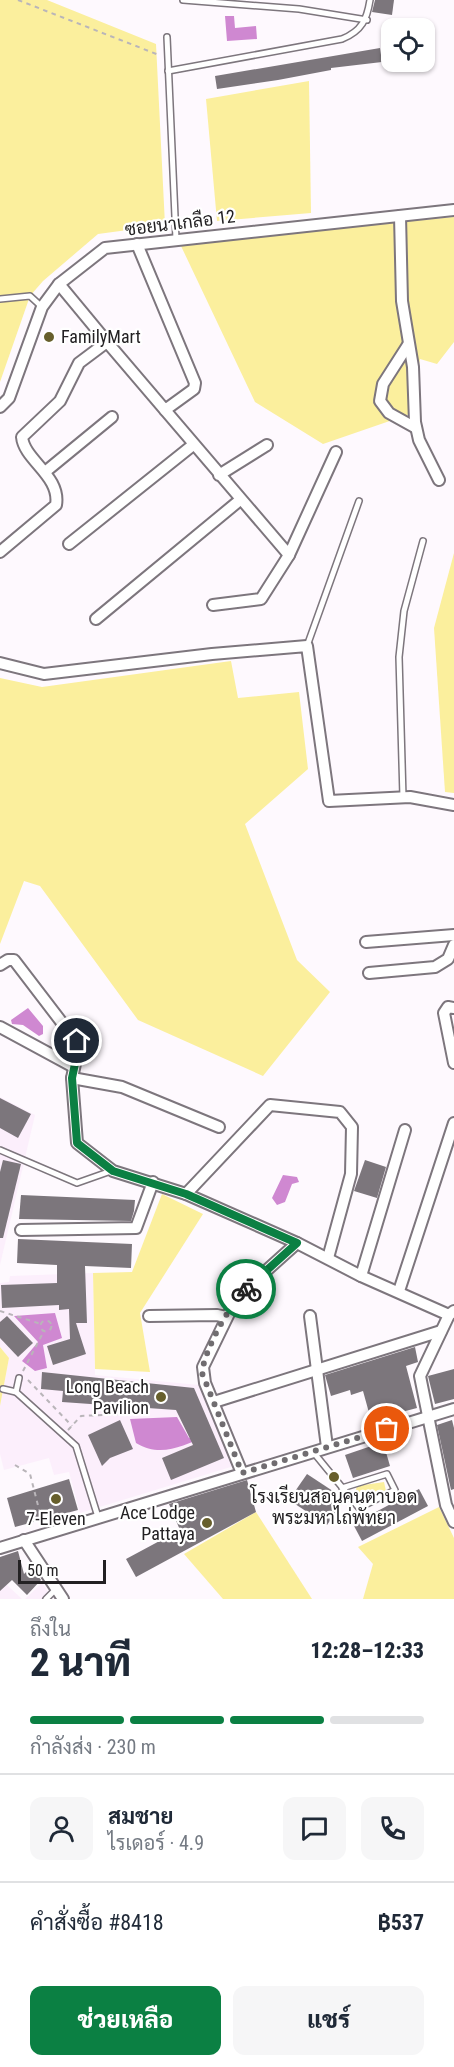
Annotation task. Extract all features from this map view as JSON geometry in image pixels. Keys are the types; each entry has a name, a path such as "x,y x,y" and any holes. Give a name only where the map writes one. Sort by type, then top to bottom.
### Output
{"street":[{"name":"ซอยนาเกลือ 12","path":"0,407 9,398 42,307 59,284 105,248 454,210"},
{"path":"400,216 402,301 413,367 416,428 439,480"},
{"path":"137,244 195,383 192,392 165,410"},
{"path":"59,284 193,445 289,555"},
{"path":"2,546 56,505 56,493 45,472 23,444 22,437 60,401 79,363 107,342"},
{"path":"408,345 382,384 380,401 389,413 416,428"},
{"path":"45,472 112,417"},
{"path":"69,544 193,445"},
{"path":"219,475 267,445"},
{"path":"213,605 261,599 289,555 336,452"},
{"path":"96,619 240,500"},
{"path":"0,663 44,675 212,654 307,646 329,801 403,797 454,805"},
{"path":"366,942 454,935"},
{"path":"369,974 435,967 448,959 454,945"},
{"path":"0,965 8,960 14,960 77,1041 79,1045 73,1072 77,1143 113,1171 186,1194 297,1243 361,1276 452,1313 420,1376 446,1505 454,1522"},
{"path":"454,1008 445,1009 444,1013 454,1063"},
{"path":"0,1026 73,1072 122,1087 219,1127"},
{"path":"186,1194 270,1105 340,1112 352,1127 351,1174 328,1258"},
{"path":"399,1291 454,1123"},
{"path":"361,1276 405,1130"},
{"path":"443,1153 454,1160"},
{"path":"21,1230 136,1228 153,1182"},
{"path":"242,1473 202,1373 203,1367 237,1297 297,1243"},
{"path":"148,1316 221,1315 226,1317"},
{"path":"310,1316 327,1447"},
{"path":"214,1402 441,1331"},
{"path":"0,1548 454,1409"},
{"path":"24,1540 63,1599"}],"lane":[{"path":"183,0 299,9 367,20"},
{"path":"299,9 301,0"},
{"path":"168,71 342,39 351,35 367,20 370,0"},
{"path":"166,37 176,239"},
{"path":"0,299 30,296 42,307"},
{"path":"307,646 359,501"},
{"path":"403,797 399,657 404,611 423,541"},
{"path":"0,1150 77,1183 113,1171"},
{"path":"16,1392 20,1376"},
{"path":"3,1389 16,1392 76,1446 98,1517"},
{"path":"313,1452 342,1488 359,1508 395,1490 387,1474 342,1488"},
{"path":"46,1599 56,1589"}],"path":[{"path":"18,0 167,58"},
{"path":"0,1311 41,1324 44,1331"},
{"path":"27,1367 44,1331 48,1331 52,1325 47,1320 41,1324"},
{"path":"20,1376 72,1425"},
{"path":"64,1434 81,1416 121,1414"},
{"path":"15,1465 30,1474 45,1533"}],"shaded area":[{"path":"0,0 47,0 156,44 165,225 98,234 43,281 30,296 0,382"},
{"path":"225,16 234,16 235,28 256,26 257,39 227,41"},
{"path":"309,81 311,213 217,221 206,99"},
{"path":"454,217 454,342 437,364 420,359 410,414 323,444 255,402 181,246 324,229"},
{"path":"454,553 454,793 445,792 434,628"},
{"path":"231,661 238,698 299,692 308,769 245,824 297,960 330,992 263,1076 138,1020 40,886 24,881 0,944 0,678 42,687"},
{"path":"28,1008 43,1026 43,1034 39,1036 23,1025 12,1024 11,1020"},
{"path":"0,1097 35,1115 0,1265"},
{"path":"283,1175 297,1177 299,1182 292,1184 285,1202 277,1205 272,1198"},
{"path":"162,1194 203,1214 140,1313 150,1372 95,1369 93,1273 132,1272"},
{"name":"Long Beach Pavilion","path":"93,1273 95,1375 199,1385 234,1466 80,1513 69,1472 54,1475 49,1458 4,1470 0,1454 0,1406 9,1358 0,1347 0,1283 9,1282 10,1276"},
{"path":"55,1313 62,1338 43,1345 47,1368 35,1371 22,1361 38,1342 14,1316"},
{"path":"0,1347 9,1358 0,1406"},
{"path":"177,1417 189,1438 207,1433 207,1436 180,1447 163,1450 154,1450 136,1443 130,1419"},
{"path":"384,1482 386,1491 361,1502 355,1493 357,1486"},
{"path":"439,1507 454,1538 454,1599 363,1599 373,1564 358,1547"},
{"path":"256,1512 312,1599 223,1599 184,1554"},
{"path":"42,1583 53,1599 25,1599"},
{"path":"0,1584 6,1584 22,1599 0,1599"}],"building":[{"path":"375,0 394,0 392,15 372,12"},
{"path":"380,48 381,62 331,68 331,70 278,80 217,89 215,76"},
{"path":"0,1098 31,1114 18,1138 0,1128"},
{"path":"3,1160 21,1164 3,1238 0,1238 0,1172"},
{"path":"365,1160 386,1167 377,1198 354,1191"},
{"path":"21,1195 135,1200 134,1211 131,1221 19,1219"},
{"path":"18,1239 132,1244 131,1268 85,1266 87,1323 76,1323 86,1354 53,1365 47,1346 70,1339 69,1309 59,1310 59,1305 2,1308 1,1285 57,1283 57,1265 17,1263"},
{"name":"Long Beach Pavilion","path":"7,1316 33,1343 18,1357 0,1338 0,1322"},
{"path":"415,1347 418,1362 406,1366 417,1408 371,1420 363,1391 351,1395 350,1390 331,1396 325,1375"},
{"path":"454,1369 454,1399 435,1404 428,1376"},
{"path":"42,1372 194,1388 224,1458 171,1480 162,1458 193,1445 176,1410 62,1402 63,1391 41,1389"},
{"name":"Long Beach Pavilion","path":"120,1420 133,1449 110,1458 102,1466 88,1435"},
{"path":"452,1420 454,1489 451,1490 437,1425"},
{"path":"383,1442 390,1466 353,1478 345,1455"},
{"path":"307,1474 345,1499 327,1525 289,1500"},
{"path":"69,1479 78,1510 15,1527 7,1498"},
{"name":"Ace Lodge Pattaya","path":"247,1480 256,1512 136,1577 126,1559 180,1530 169,1504"},
{"path":"419,1489 428,1506 362,1541 353,1524"},
{"path":"18,1551 24,1574 31,1567 41,1580 27,1595 12,1580 0,1591 0,1557"}],"way so far":[{"path":"246,1289 237,1297 226,1317 213,1342 202,1373 224,1433 242,1473 387,1429"}],"place":[{"name":"FamilyMart","path":"49,337"},
{"name":"Long Beach Pavilion","path":"161,1397"},
{"name":"โรงเรียนสอนคนตาบอด พระมหาไถ่พัทยา","path":"334,1477"},
{"name":"7-Eleven","path":"56,1499"},
{"name":"Ace Lodge Pattaya","path":"207,1523"}],"route":[{"path":"77,1041 79,1045 72,1078 77,1143 113,1171 186,1194 297,1243 246,1289"}]}
